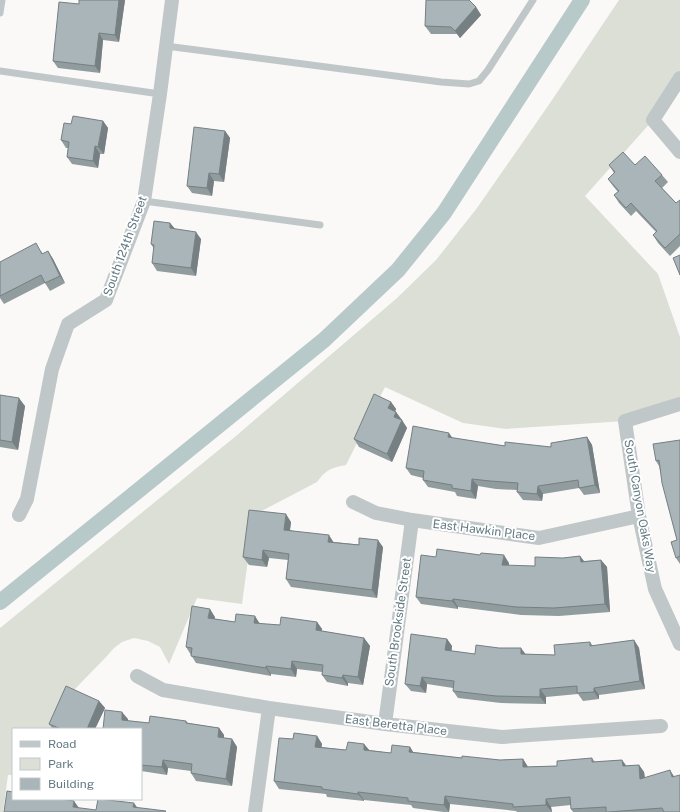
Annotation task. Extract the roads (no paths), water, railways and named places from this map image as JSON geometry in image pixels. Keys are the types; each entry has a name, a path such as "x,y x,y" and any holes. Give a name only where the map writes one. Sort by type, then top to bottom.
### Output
{"street":[{"name":"South 124th Street","path":"19,515 27,499 52,369 68,324 106,300 144,201 172,0"},
{"path":"680,78 653,120 680,152"},
{"name":"South Canyon Oaks Way","path":"680,404 625,420 639,516 655,589 680,644"},
{"name":"East Hawkin Place","path":"353,502 376,513 412,520 539,538 639,516"},
{"name":"South Brookside Street","path":"384,724 412,520"},
{"name":"East Beretta Place","path":"137,676 163,690 269,708 384,724 502,737 661,726"},
{"path":"255,812 269,708"}],"lane":[{"path":"0,13 2,0"},
{"path":"166,46 442,82 469,84 479,80 488,70 532,0"},
{"path":"0,71 160,94"},
{"path":"144,201 320,225"}],"waterway":[{"path":"0,602 324,340 398,270 444,213 582,0"}]}
